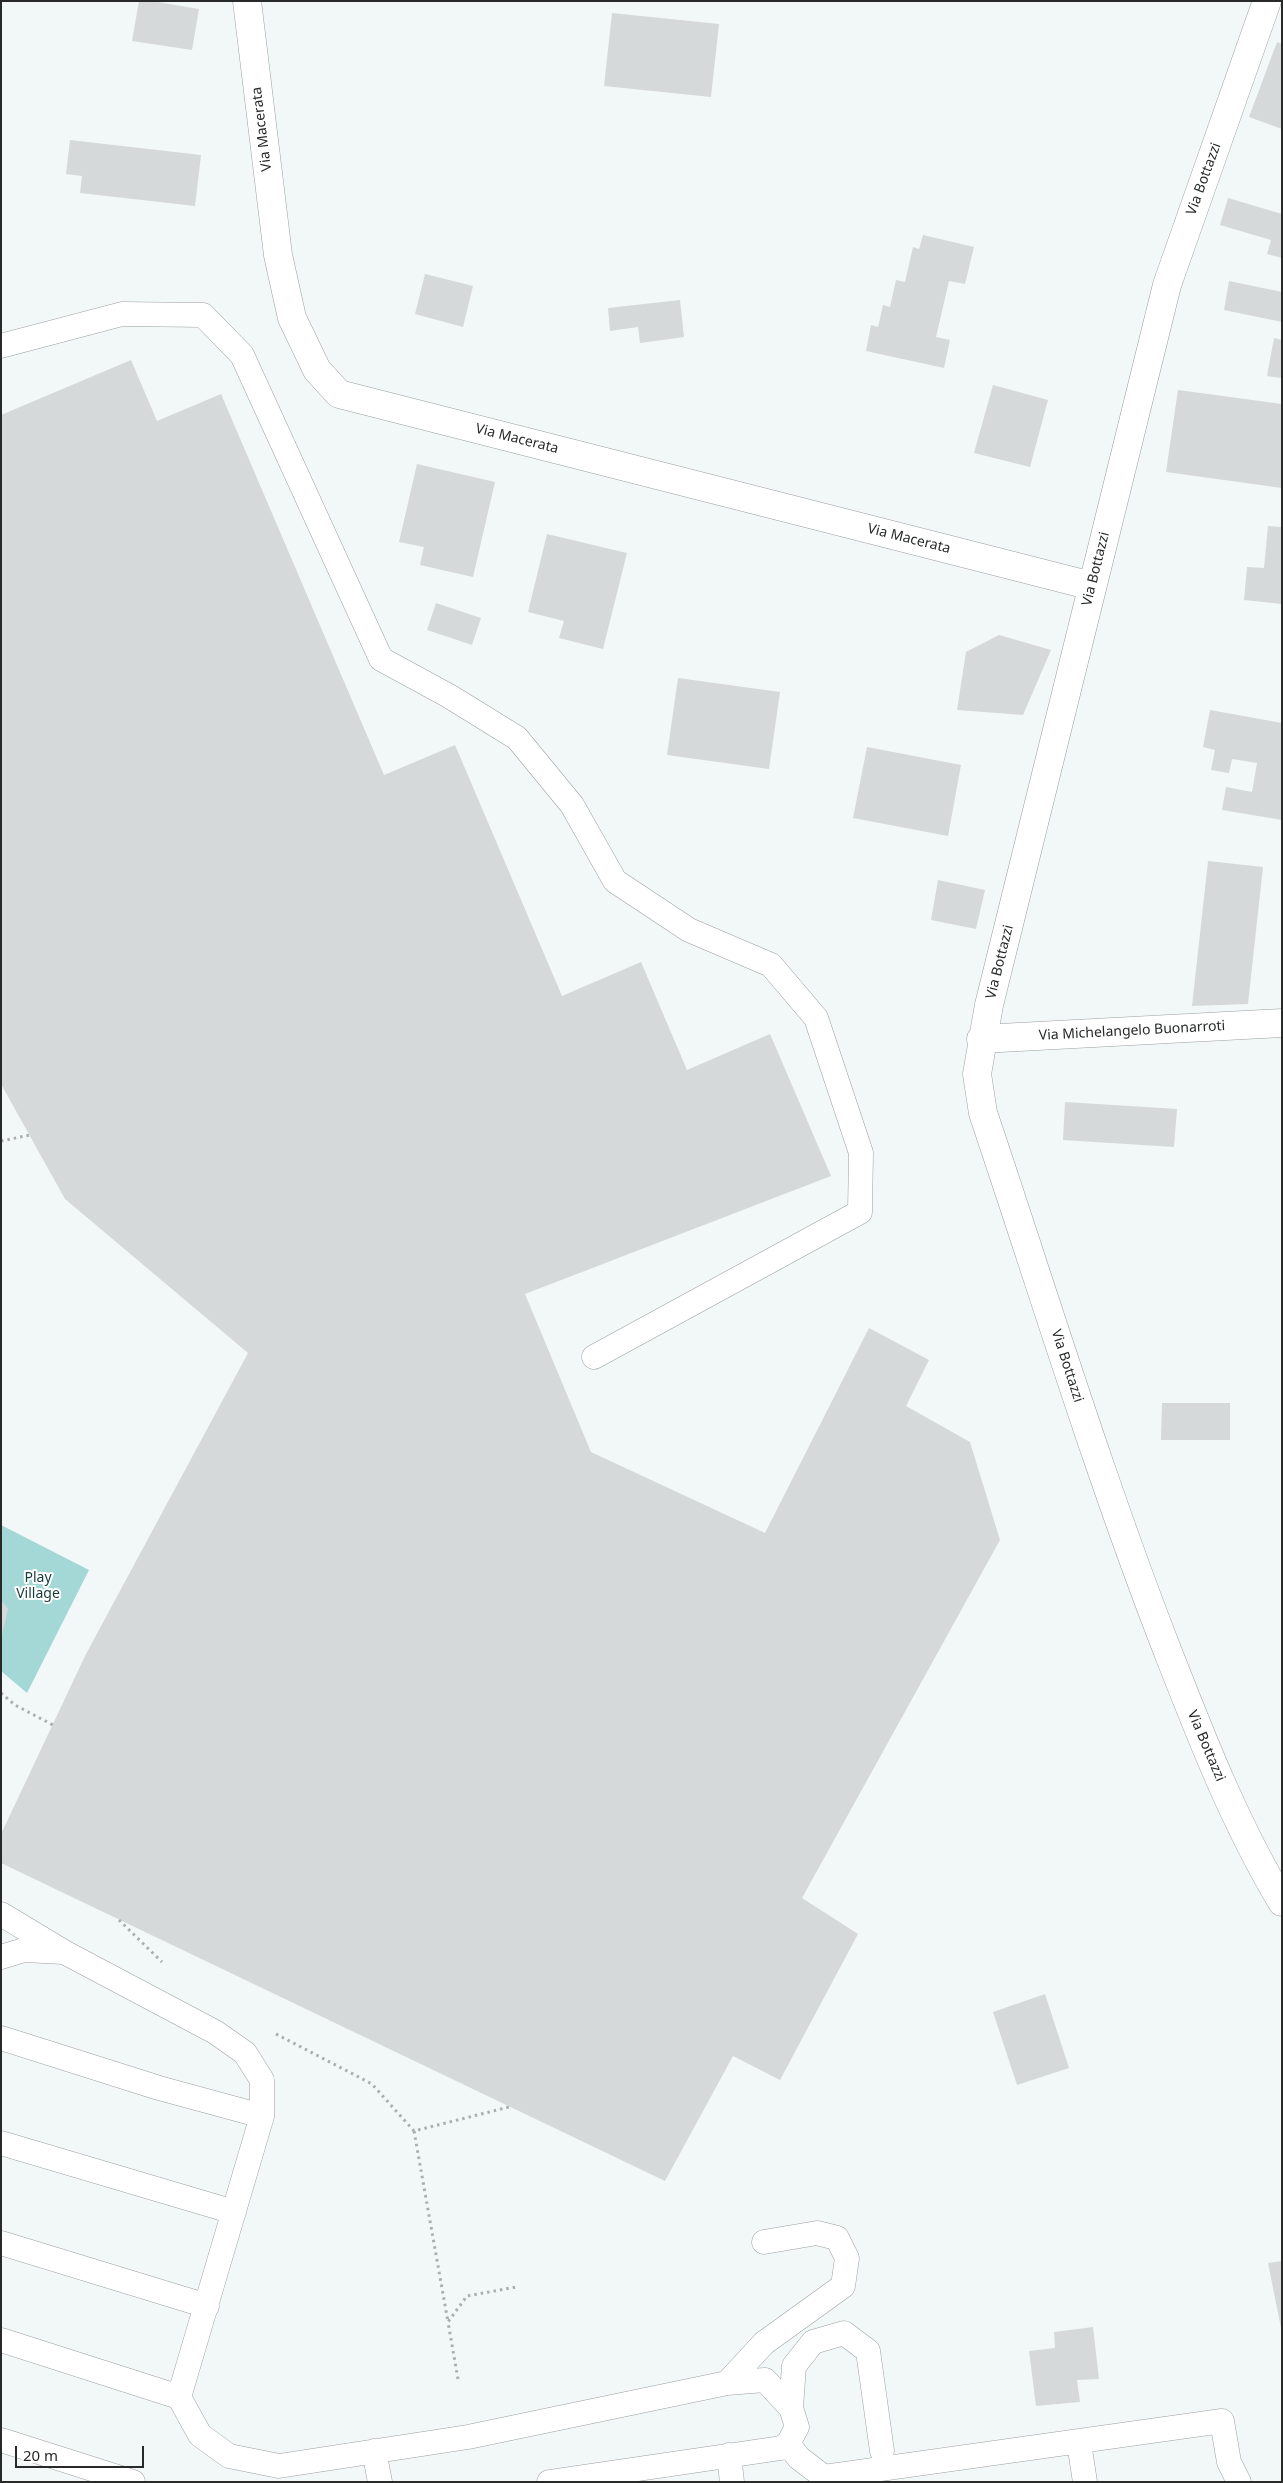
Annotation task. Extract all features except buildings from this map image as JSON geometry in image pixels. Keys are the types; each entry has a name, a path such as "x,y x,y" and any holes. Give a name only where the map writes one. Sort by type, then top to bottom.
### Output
{"street":[{"name":"Via Macerata","path":"247,1 278,255 292,318 317,370 339,394 1092,586"},
{"name":"Via Bottazzi","path":"1267,1 1166,284 982,1039 976,1074 983,1112 1132,1562 1207,1752 1260,1866 1282,1902"},
{"name":"Via Michelangelo Buonarroti","path":"982,1039 1282,1023"}],"lane":[{"path":"1,346 122,314 203,316 242,355 381,659 449,696 517,738 572,805 615,881 689,930 771,965 816,1018 861,1153 860,1212 594,1357"},
{"path":"1,1914 64,1952 206,2028 245,2053 262,2080 262,2116 179,2398"},
{"path":"1,1957 24,1950 64,1952"},
{"path":"1,2038 159,2088 262,2116"},
{"path":"1,2143 234,2212"},
{"path":"727,2383 764,2343 843,2286 847,2258 837,2238 817,2233 764,2242"},
{"path":"1,2243 206,2306"},
{"path":"550,2482 780,2448 788,2444 797,2427 791,2408 794,2366 813,2342 844,2333 868,2351 882,2451"},
{"path":"1,2340 179,2398 200,2435 229,2456 279,2466 468,2437 727,2383 765,2380 791,2408"},
{"path":"788,2444 799,2458 824,2477 1079,2443 1222,2421 1230,2462 1238,2482"},
{"path":"1,2440 133,2482"},
{"path":"1079,2443 1084,2482"},
{"path":"374,2451 380,2482"},
{"path":"728,2455 732,2482"}],"path":[{"path":"1,1141 30,1136"},
{"path":"1,1693 15,1705 53,1726"},
{"path":"119,1920 168,1968"},
{"path":"268,2030 372,2084 414,2131 458,2379"},
{"path":"414,2131 509,2107"},
{"path":"448,2322 468,2296 516,2287"}],"green space":[{"name":"Play Village","path":"1,1525 89,1570 27,1693 1,1671"}]}
